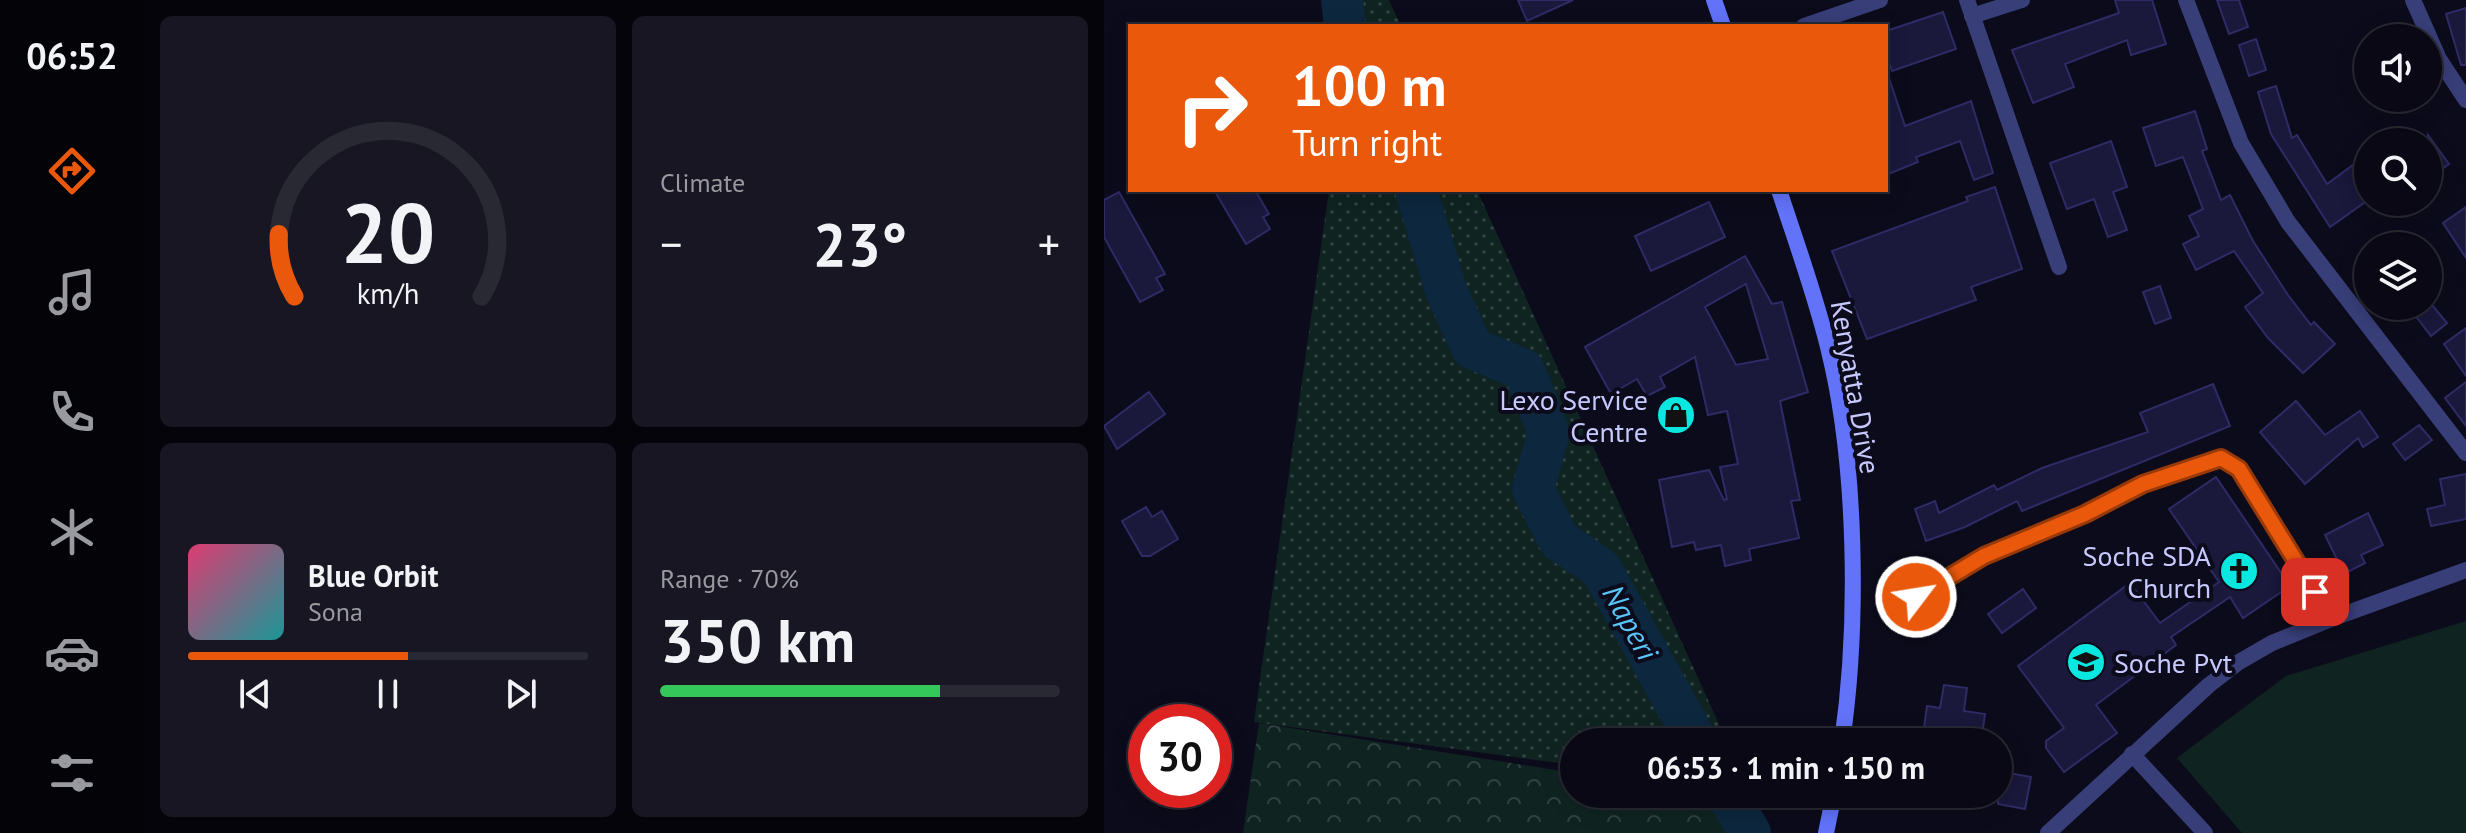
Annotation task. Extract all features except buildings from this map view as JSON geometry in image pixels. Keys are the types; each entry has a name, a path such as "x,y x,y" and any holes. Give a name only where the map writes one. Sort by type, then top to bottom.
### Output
{"main road":[{"path":"1714,0 1722,24"},
{"name":"Kenyatta Drive","path":"1780,192 1829,349 1848,465 1849,691 1844,728"},
{"path":"1826,833 1831,808"}],"street":[{"path":"1810,24 1880,0"},
{"path":"2022,0 1970,8 2059,267"},
{"path":"2186,0 2241,143 2288,222 2466,453"},
{"path":"2413,0 2439,59 2466,100"},
{"path":"1916,597 1984,556 2085,514 2143,484 2221,458 2239,469 2331,619"},
{"path":"2048,833 2132,754 2239,662 2272,643 2331,619 2466,570"},
{"path":"2132,754 2205,833"}],"green space":[{"path":"1358,0 1389,0 1400,24 1354,24"},
{"path":"1329,192 1478,192 1721,728 1560,728 1560,763 1254,722"},
{"path":"2466,621 2466,833 2242,833 2177,758 2286,676"},
{"path":"1259,723 1560,771 1560,808 1739,808 1735,833 1243,833"}],"waterway":[{"name":"Naperi","path":"1342,0 1345,24"},
{"name":"Naperi","path":"1417,192 1446,290 1472,348 1524,370 1549,433 1533,489 1559,540 1601,569 1689,728"},
{"name":"Naperi","path":"1735,808 1750,833"}],"place":[{"name":"Lexo Service Centre","path":"1676,415"},
{"name":"Soche SDA Church","path":"2239,571"},
{"name":"Soche Pvt","path":"2086,662"}],"route":[{"path":"1916,597 1984,556 2085,514 2143,484 2205,460 2221,458 2239,469 2315,592"}]}
